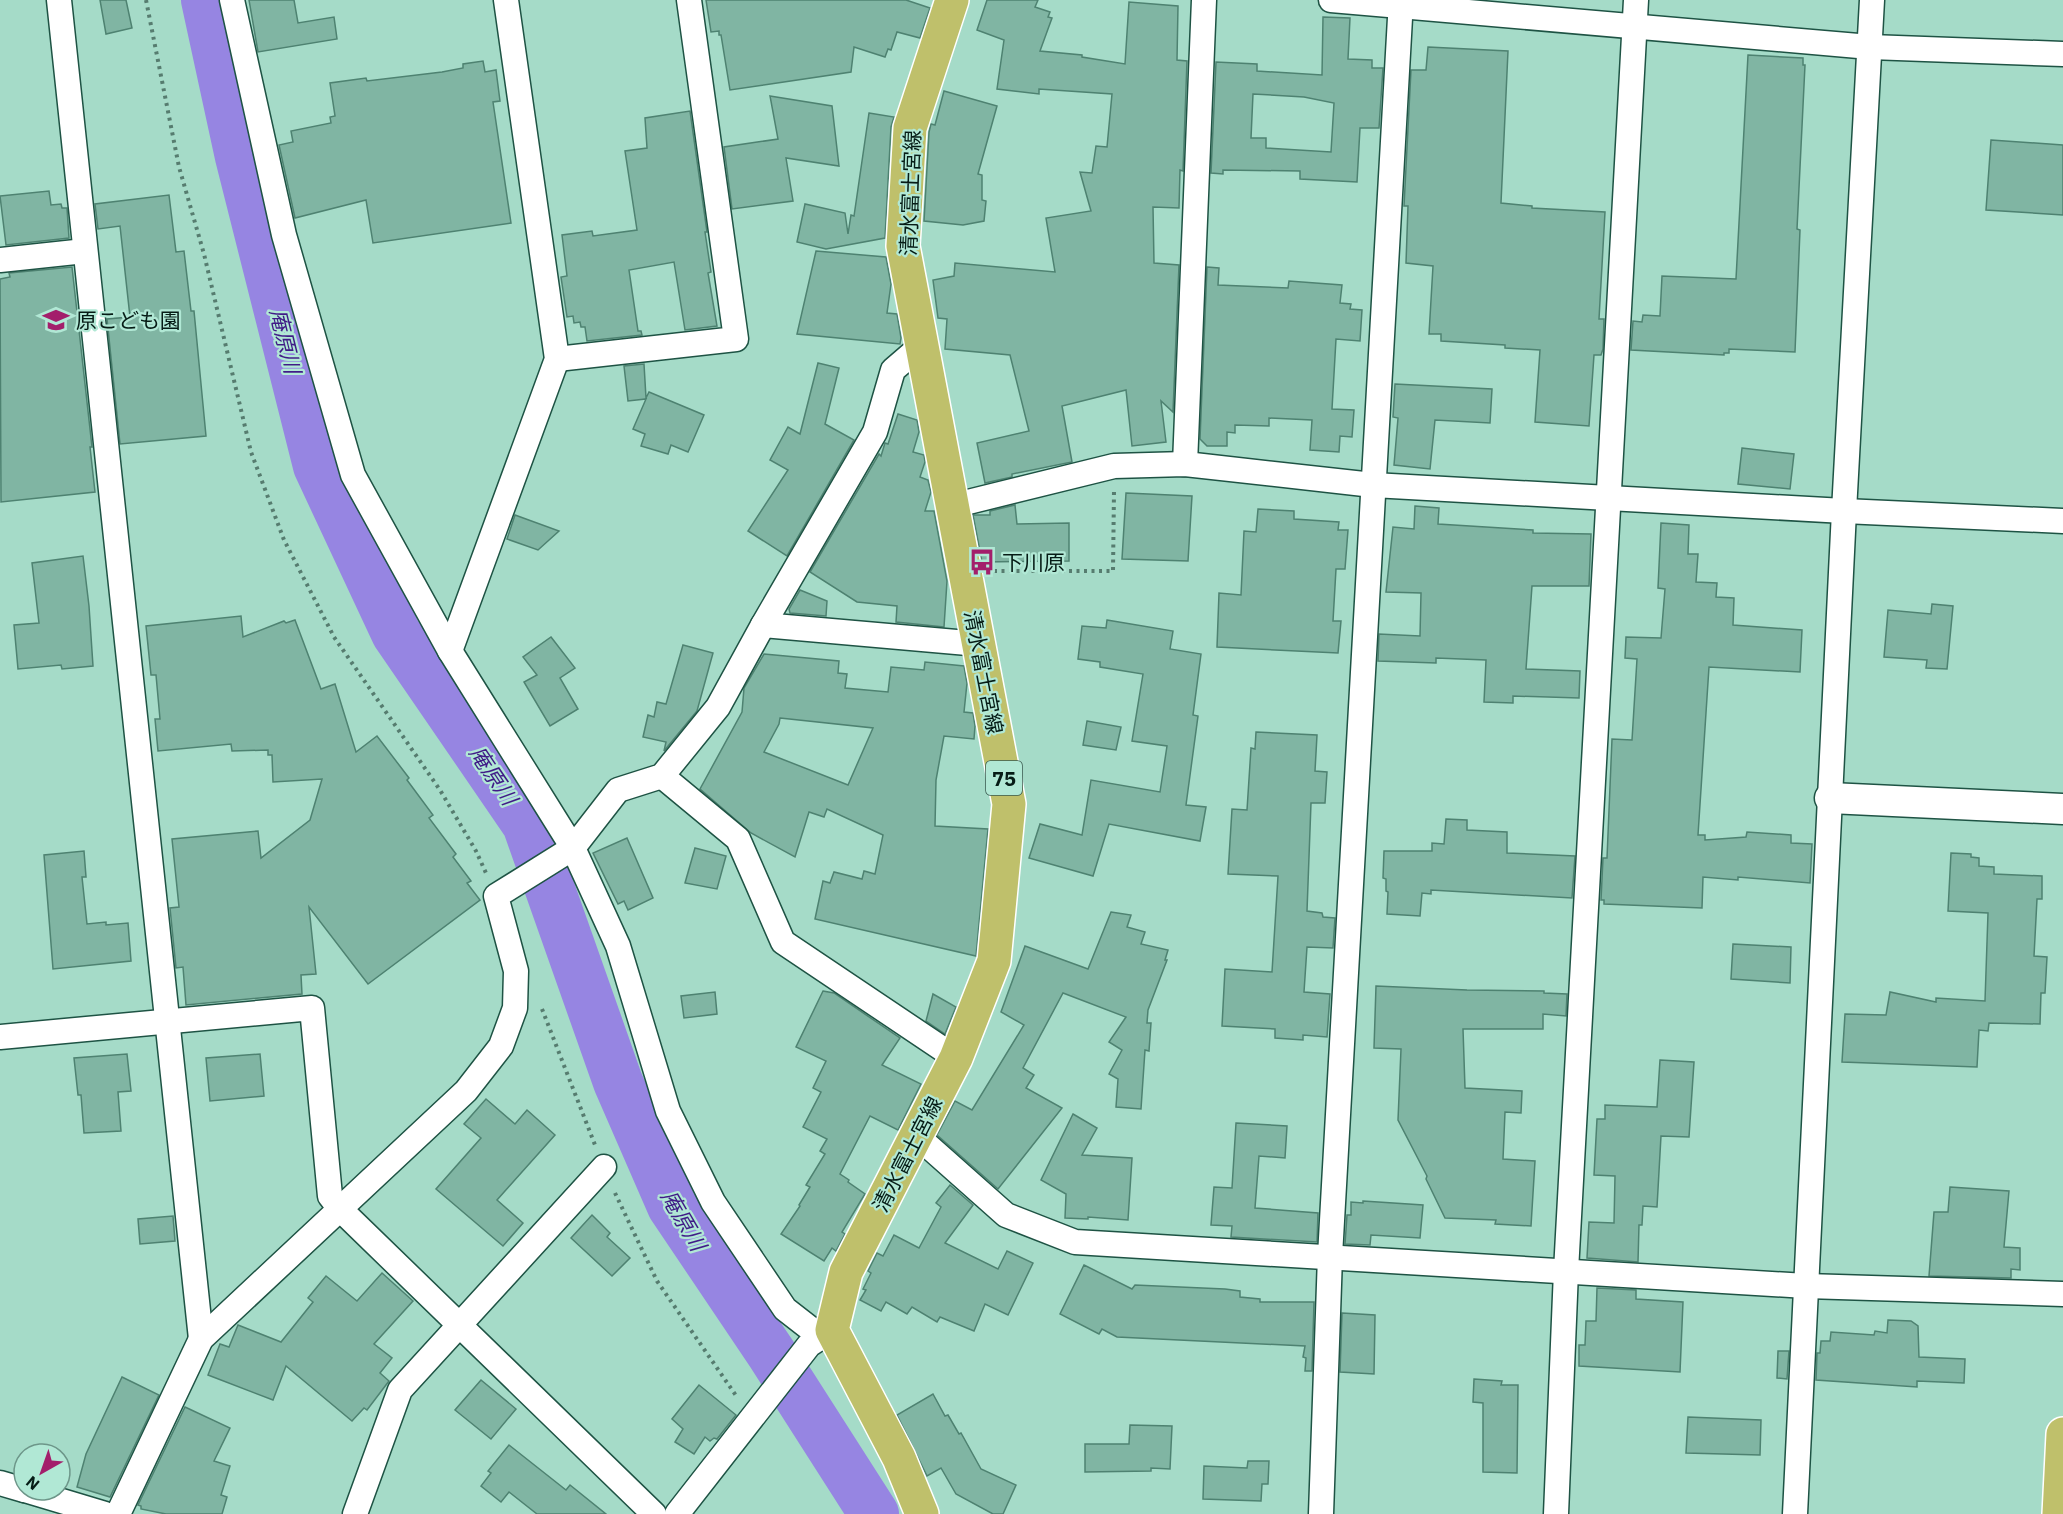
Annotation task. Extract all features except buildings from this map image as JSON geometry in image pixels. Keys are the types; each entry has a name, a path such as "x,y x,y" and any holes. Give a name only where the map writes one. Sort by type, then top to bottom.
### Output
{"main road":[{"name":"清水富士宮線","path":"821,1337 846,1272 956,1058 994,961 1009,804 903,246 910,128 952,0"},
{"path":"821,1337 899,1458 922,1514"},
{"path":"2059,1514 2063,1434"}],"street":[{"path":"59,0 201,1339"},
{"path":"232,0 284,235 353,475 618,946 668,1111 712,1202 785,1309 821,1337 757,1411 677,1514"},
{"path":"450,651 557,358 506,0"},
{"path":"557,358 736,339 688,0"},
{"path":"1185,464 1204,0"},
{"path":"1331,0 1401,3 1870,47 2063,54"},
{"path":"1556,1514 1566,1271 1636,0"},
{"path":"1795,1514 1844,511 1872,0"},
{"path":"1321,1514 1330,1256 1401,3"},
{"path":"0,260 85,251"},
{"path":"118,1514 201,1339 466,1091 501,1046 515,1008 516,970 504,891 565,854 618,790 662,776 718,708 874,432 893,370 922,345"},
{"path":"952,506 1114,466 1185,464 1373,485 2063,521"},
{"path":"763,625 979,644"},
{"path":"662,776 738,839 783,942 956,1058"},
{"path":"1830,798 2063,809"},
{"path":"0,1037 312,1008 330,1196 340,1209 654,1514"},
{"path":"917,1136 1006,1215 1075,1242 1806,1286 2063,1294"},
{"path":"355,1514 400,1390 604,1167"},
{"path":"65,1502 105,1514"}],"path":[{"path":"147,0 179,167 204,254 251,452 284,540 334,637 440,790 476,851 504,891"},
{"path":"964,571 1113,571 1114,466"}],"waterway":[{"name":"庵原川","path":"206,0 240,157 318,466 396,633 527,824 618,1082 672,1206 771,1353 874,1514"}],"place":[{"name":"原こども園","path":"56,320"},
{"name":"下川原","path":"982,562"}]}
